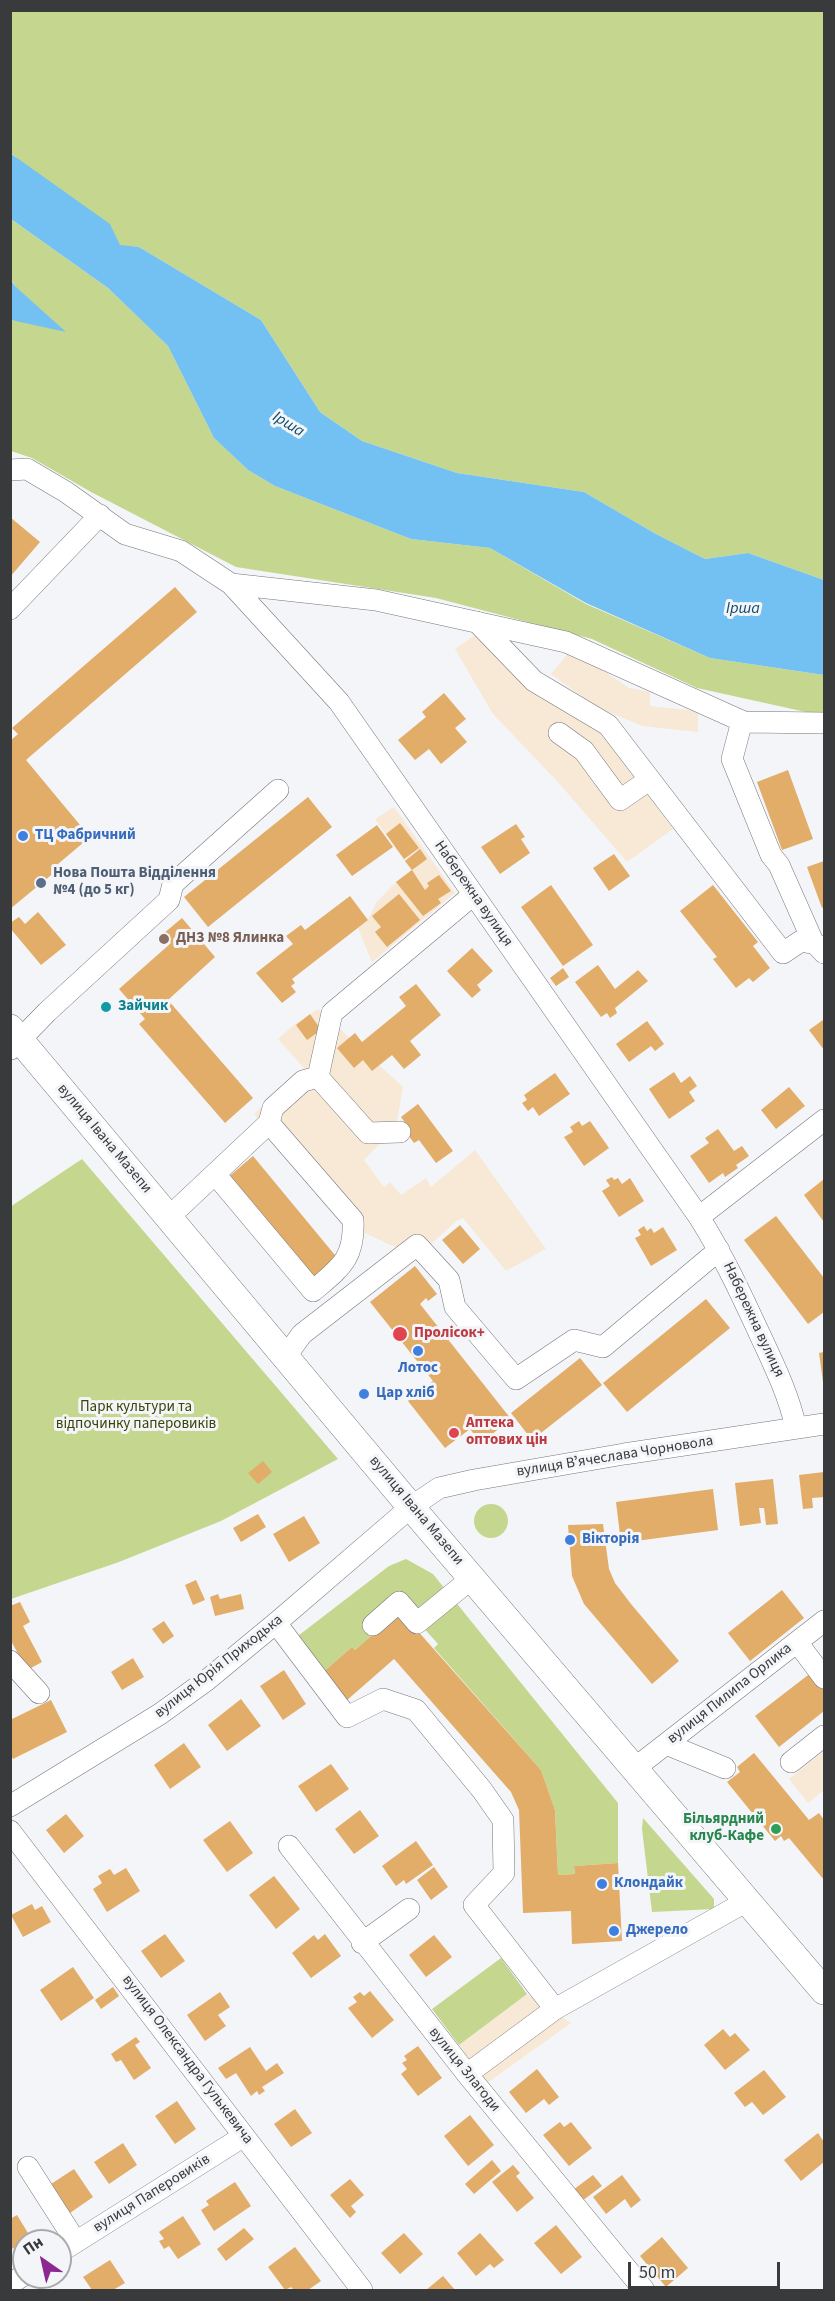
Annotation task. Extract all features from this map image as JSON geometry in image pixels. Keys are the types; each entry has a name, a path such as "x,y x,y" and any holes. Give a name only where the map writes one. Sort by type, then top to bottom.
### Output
{"main road":[{"name":"вулиця Івана Мазепи","path":"14,1039 169,1217 411,1507 825,1991"}],"street":[{"name":"Набережна вулиця","path":"10,470 27,469 66,492 125,534 181,551 231,584 339,702 699,1217 719,1250 788,1396 796,1428"},
{"path":"10,609 99,515"},
{"name":"Набережна вулиця","path":"231,584 376,600 566,642 742,721 825,723"},
{"path":"477,622 534,681 608,725 783,953 801,941 819,948"},
{"path":"742,721 732,759 771,855 779,865 819,948"},
{"path":"584,751 608,725"},
{"path":"560,733 584,751 620,800 649,780"},
{"path":"14,1039 47,1012 169,900 173,884 278,790"},
{"path":"318,1077 332,1013 473,895"},
{"path":"169,1217 269,1123 273,1108 303,1081 318,1077"},
{"path":"318,1077 368,1133 400,1132"},
{"path":"699,1217 825,1120"},
{"path":"214,1174 313,1291 343,1266 354,1237 353,1220 269,1123"},
{"path":"286,1356 302,1334 417,1245 449,1280 455,1307 516,1380 574,1340 603,1347 719,1250"},
{"path":"330,1277 347,1299"},
{"name":"вулиця Вʼячеслава Чорновола","path":"411,1507 432,1492 448,1485 624,1454 825,1424"},
{"name":"вулиця Юрія Приходька","path":"10,1806 160,1714 207,1680 411,1507"},
{"path":"373,1625 399,1602 417,1623 472,1578"},
{"name":"вулиця Пилипа Орлика","path":"635,1768 825,1621"},
{"path":"276,1623 347,1718 383,1699 416,1710 482,1790 503,1820 504,1873 474,1905 555,2009"},
{"path":"797,1642 825,1678"},
{"path":"10,1661 39,1693"},
{"path":"791,1762 825,1736"},
{"path":"666,1744 725,1768"},
{"name":"вулиця Олександра Гулькевича","path":"10,1831 362,2290"},
{"name":"вулиця Злагоди","path":"288,1846 467,2074 644,2290"},
{"path":"467,2074 555,2009 747,1901"},
{"path":"363,1943 409,1909"},
{"name":"вулиця Паперовиків","path":"72,2244 244,2136"},
{"path":"28,2167 59,2229"}],"shaded area":[{"path":"478,633 512,674 600,731 673,829 627,862 557,781 493,714 455,649"},
{"path":"569,652 592,663 629,688 650,692 650,706 698,711 698,732 642,726 595,706 551,674"},
{"path":"394,807 455,893 372,962 358,928 368,920 376,903 411,870 375,819"},
{"path":"318,1009 403,1087 396,1127 364,1160 384,1187 390,1182 401,1195 426,1178 431,1187 475,1150 546,1249 506,1271 463,1218 455,1222 417,1257 354,1228 254,1114 304,1068 278,1039"},
{"path":"824,1751 824,1790 808,1803 789,1779"},
{"path":"527,1994 571,2023 487,2083 459,2045"}],"green space":[{"path":"11,11 824,11 824,580 748,553 705,559 656,534 584,492 457,473 362,441 320,412 261,320 139,247 119,246 11,153"},
{"path":"11,219 108,288 168,346 214,438 248,470 275,486 411,539 490,548 586,604 710,658 824,675 824,716 697,688 592,639 436,598 236,567 91,492 32,458 11,451 11,320 16,321 16,287 11,279"},
{"name":"Парк культури та відпочинку паперовиків","path":"82,1159 338,1459 221,1521 119,1562 11,1599 10,1207"},
{"path":"491,1504 503,1509 508,1521 503,1533 491,1538 479,1533 474,1521 479,1509"},
{"path":"406,1559 433,1574 618,1803 618,1863 574,1866 575,1874 558,1875 555,1810 541,1770 434,1648 438,1644 396,1597 400,1611 355,1650 352,1647 321,1674 294,1639 389,1566"},
{"path":"643,1818 714,1899 714,1909 652,1912 642,1829"},
{"path":"501,1958 527,1994 459,2045 432,2009"}],"water":[{"name":"Ірша","path":"10,153 110,224 120,245 139,247 261,320 320,412 362,441 457,473 584,492 656,534 705,559 748,553 824,580 824,675 710,658 586,603 490,548 411,539 275,486 248,470 214,438 168,346 108,288 11,219"},
{"path":"10,279 16,287 66,332 11,320"}],"building":[{"path":"10,517 40,542 10,577"},
{"path":"175,587 197,612 26,760 90,837 58,864 61,867 10,909 10,741 18,734 12,728"},
{"path":"444,693 466,719 455,728 467,742 441,764 429,749 415,760 398,740 426,717 422,712"},
{"path":"788,770 813,839 782,850 757,782"},
{"path":"308,797 332,827 208,927 184,897"},
{"path":"400,823 419,848 404,859 386,834"},
{"path":"516,824 525,837 521,839 530,853 500,874 481,847"},
{"path":"377,825 393,847 352,876 336,855"},
{"path":"420,849 427,859 412,870 405,861"},
{"path":"614,854 630,876 609,891 593,868"},
{"path":"824,861 824,907 822,908 807,867"},
{"path":"412,870 425,890 429,886 427,883 439,875 451,891 438,899 441,903 423,916 396,882"},
{"path":"551,885 593,945 563,966 521,907"},
{"path":"713,885 758,942 753,946 770,968 753,982 749,978 736,988 713,959 717,957 680,911"},
{"path":"399,894 420,920 387,947 375,932 381,927 372,916"},
{"path":"350,896 368,920 292,979 295,983 291,986 296,992 282,1003 256,973 293,944 286,936 301,925 305,930"},
{"path":"38,912 66,945 41,965 10,928 10,923 19,917 25,924"},
{"path":"182,918 215,957 168,1000 253,1098 225,1123 139,1024 145,1019 119,989 171,943 163,934"},
{"path":"472,948 493,971 477,985 481,990 472,998 447,971"},
{"path":"598,965 615,989 638,970 648,981 615,1008 617,1013 610,1018 607,1013 601,1017 575,982"},
{"path":"563,968 569,977 556,986 550,978"},
{"path":"416,984 441,1015 410,1041 421,1055 404,1069 392,1055 372,1071 363,1060 354,1068 337,1048 355,1033 362,1042 406,1006 399,997"},
{"path":"310,1014 321,1030 307,1040 296,1025"},
{"path":"823,1020 824,1023 824,1050 809,1030"},
{"path":"647,1021 664,1044 655,1051 651,1046 629,1062 616,1044"},
{"path":"674,1072 681,1083 690,1076 697,1086 689,1092 695,1101 669,1119 649,1089"},
{"path":"555,1073 570,1094 539,1116 533,1107 528,1111 522,1103 527,1100 524,1095"},
{"path":"789,1087 805,1106 776,1129 761,1110"},
{"path":"418,1104 453,1151 436,1163 419,1140 414,1143 405,1131 409,1128 401,1117"},
{"path":"579,1121 582,1126 590,1121 609,1148 584,1166 564,1137 573,1132 570,1127"},
{"path":"718,1129 734,1151 742,1146 749,1156 725,1177 723,1173 709,1183 690,1156 709,1143 705,1138"},
{"path":"253,1156 339,1260 313,1282 226,1179"},
{"path":"612,1177 614,1180 618,1178 622,1184 630,1178 644,1201 619,1217 602,1191 610,1186 606,1180"},
{"path":"824,1179 824,1222 804,1195"},
{"path":"776,1216 824,1278 824,1312 808,1324 744,1240"},
{"path":"460,1225 480,1249 463,1264 442,1240"},
{"path":"644,1226 647,1231 651,1228 654,1233 663,1227 677,1250 651,1266 635,1238 641,1235 638,1230"},
{"path":"415,1266 437,1294 428,1301 426,1298 420,1304 511,1419 481,1443 470,1429 445,1448 408,1401 433,1381 370,1302"},
{"path":"706,1299 730,1328 627,1412 603,1383"},
{"path":"824,1352 824,1382 823,1382 819,1353"},
{"path":"580,1358 602,1385 532,1440 511,1413"},
{"name":"Цар хліб","path":"364,1388 370,1395 365,1400 359,1393"},
{"path":"263,1461 272,1472 258,1484 248,1473"},
{"path":"824,1472 824,1497 812,1498 813,1508 803,1509 799,1475"},
{"path":"773,1479 778,1524 766,1525 764,1508 759,1508 761,1523 740,1526 735,1483"},
{"path":"713,1489 718,1530 621,1543 616,1502"},
{"path":"258,1514 266,1527 241,1542 233,1528"},
{"path":"304,1516 320,1543 289,1562 273,1534"},
{"path":"603,1524 609,1569 615,1583 679,1661 652,1684 584,1604 572,1576 568,1525"},
{"path":"196,1580 205,1600 193,1605 185,1585"},
{"path":"782,1590 804,1618 750,1661 728,1633"},
{"path":"218,1594 220,1599 241,1594 244,1609 215,1616 210,1597"},
{"path":"20,1602 30,1622 23,1626 42,1662 27,1670 10,1639 10,1606"},
{"path":"400,1611 541,1770 555,1810 558,1875 575,1874 574,1866 618,1863 622,1941 572,1944 571,1911 523,1913 519,1810 511,1792 394,1659 346,1701 321,1674 352,1647 355,1650"},
{"path":"164,1621 174,1636 163,1644 152,1629"},
{"path":"133,1658 144,1677 122,1690 111,1672"},
{"path":"284,1670 306,1704 283,1720 260,1686"},
{"path":"812,1672 824,1688 824,1711 779,1747 755,1716"},
{"path":"241,1699 261,1726 227,1751 208,1725"},
{"path":"51,1700 67,1732 13,1759 10,1754 10,1720"},
{"path":"184,1743 201,1767 170,1789 154,1765"},
{"path":"754,1753 809,1820 819,1813 824,1820 824,1880 789,1838 784,1841 781,1836 775,1841 727,1782 740,1772 737,1767"},
{"path":"331,1764 349,1789 316,1812 298,1786"},
{"path":"360,1810 379,1836 354,1854 335,1829"},
{"path":"66,1814 84,1836 64,1853 46,1830"},
{"path":"230,1821 253,1853 227,1872 203,1840"},
{"path":"416,1841 433,1865 406,1884 404,1880 396,1886 382,1866"},
{"path":"434,1867 448,1887 431,1900 417,1880"},
{"path":"126,1868 140,1891 107,1912 93,1889 102,1883 98,1876 110,1869 114,1875"},
{"path":"274,1876 300,1909 276,1929 249,1895"},
{"path":"32,1904 35,1910 42,1906 51,1922 23,1937 11,1915"},
{"path":"165,1934 185,1961 161,1978 141,1951"},
{"path":"325,1934 341,1956 311,1978 292,1953 314,1935 318,1940"},
{"path":"434,1935 452,1957 426,1977 409,1955"},
{"path":"73,1967 94,1998 61,2021 40,1990"},
{"path":"113,1987 119,1996 101,2009 95,2000"},
{"path":"370,1991 394,2020 372,2038 348,2008 357,2002 353,1997 360,1992 364,1996"},
{"path":"220,1992 230,2007 218,2015 226,2026 205,2041 187,2015"},
{"path":"723,2029 730,2037 735,2033 750,2050 725,2070 704,2045"},
{"path":"136,2037 140,2042 135,2045 151,2068 134,2080 121,2060 116,2062 111,2054"},
{"path":"418,2046 442,2078 418,2096 401,2074 407,2069 402,2063 407,2060 404,2056"},
{"path":"250,2047 266,2071 277,2063 284,2073 262,2087 265,2091 259,2095 257,2091 251,2096 236,2073 226,2079 218,2068"},
{"path":"537,2069 559,2097 549,2105 544,2099 526,2113 509,2092"},
{"path":"764,2070 786,2097 763,2115 752,2102 745,2107 734,2093"},
{"path":"177,2101 196,2129 175,2144 155,2116"},
{"path":"295,2109 312,2133 291,2147 274,2124"},
{"path":"470,2115 494,2145 468,2166 444,2136"},
{"path":"560,2122 564,2127 571,2122 592,2148 569,2166 543,2135"},
{"path":"818,2133 824,2142 824,2162 801,2181 784,2160"},
{"path":"123,2143 137,2165 109,2184 94,2162"},
{"path":"492,2160 501,2171 474,2194 465,2184"},
{"path":"513,2165 520,2173 516,2176 534,2198 517,2212 492,2182"},
{"path":"74,2169 93,2197 70,2213 51,2184"},
{"path":"593,2175 602,2186 582,2201 573,2190"},
{"path":"622,2175 641,2200 631,2208 625,2199 606,2214 593,2197"},
{"path":"350,2179 364,2195 351,2206 356,2212 350,2218 330,2195"},
{"path":"235,2182 251,2206 214,2231 201,2210 209,2205 206,2201"},
{"path":"17,2215 26,2229 12,2229 12,2249 10,2250 10,2219"},
{"path":"183,2216 201,2244 178,2259 169,2246 164,2249 159,2241 164,2239 159,2232"},
{"path":"556,2225 582,2257 561,2274 534,2243"},
{"path":"244,2228 254,2239 226,2261 217,2249"},
{"path":"404,2233 423,2254 400,2274 381,2253"},
{"path":"480,2233 504,2260 494,2268 490,2264 476,2276 457,2253"},
{"path":"662,2237 688,2268 666,2287 640,2256"},
{"path":"295,2247 321,2281 308,2290 294,2290 291,2287 285,2290 268,2267"},
{"path":"110,2260 125,2283 113,2290 92,2290 83,2277"},
{"path":"443,2276 455,2290 426,2290"}],"place":[{"name":"ТЦ Фабричний","path":"23,836"},
{"name":"Нова Пошта Відділення №4 (до 5 кг)","path":"41,883"},
{"name":"ДНЗ №8 Ялинка","path":"164,939"},
{"name":"Зайчик","path":"106,1007"},
{"name":"Пролісок+","path":"400,1334"},
{"name":"Лотос","path":"418,1351"},
{"name":"Цар хліб","path":"364,1394"},
{"name":"Аптека оптових цін","path":"454,1433"},
{"name":"Вікторія","path":"570,1540"},
{"name":"Більярдний клуб-Кафе","path":"776,1829"},
{"name":"Клондайк","path":"602,1884"},
{"name":"Джерело","path":"614,1931"}]}
